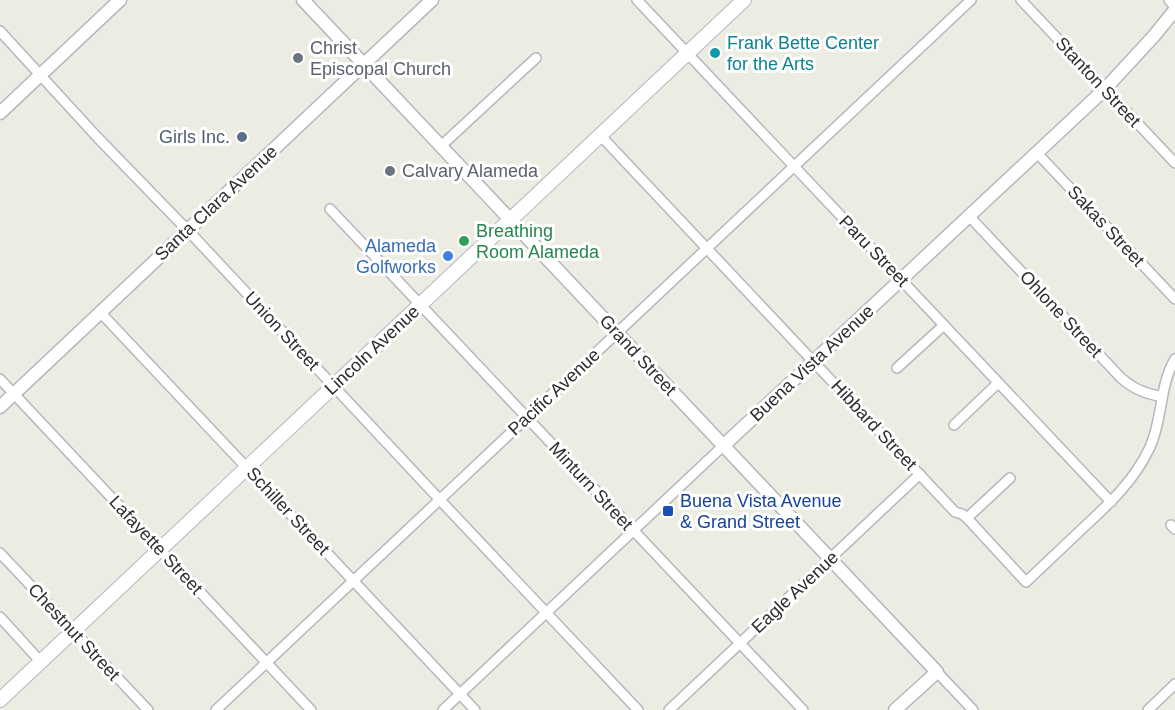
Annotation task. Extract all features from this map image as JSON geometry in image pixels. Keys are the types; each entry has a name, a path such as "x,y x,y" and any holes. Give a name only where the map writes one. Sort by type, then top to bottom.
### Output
{"main road":[{"name":"Lincoln Avenue","path":"0,700 744,0"}],"street":[{"path":"0,113 120,0"},
{"name":"Grand Street","path":"303,0 973,710"},
{"name":"Santa Clara Avenue","path":"0,407 432,0"},
{"name":"Paru Street","path":"637,0 1111,502"},
{"name":"Pacific Avenue","path":"216,710 970,0"},
{"name":"Stanton Street","path":"1021,0 1175,164"},
{"path":"1169,0 1175,8"},
{"name":"Buena Vista Avenue","path":"443,710 1105,89 1153,37 1175,8"},
{"name":"Union Street","path":"0,31 98,138 188,230 638,710"},
{"path":"441,146 536,58"},
{"name":"Hibbard Street","path":"600,135 955,512 967,518 1026,582 1111,502"},
{"name":"Sakas Street","path":"1036,152 1175,299"},
{"name":"Minturn Street","path":"330,209 803,710"},
{"name":"Ohlone Street","path":"969,216 1120,378 1140,392 1162,397"},
{"name":"Schiller Street","path":"100,312 475,710"},
{"path":"897,368 944,325"},
{"path":"1111,502 1134,476 1150,449 1155,436 1167,375 1175,359"},
{"name":"Lafayette Street","path":"0,379 311,710"},
{"path":"954,424 998,383"},
{"name":"Eagle Avenue","path":"669,710 920,474"},
{"path":"967,518 1010,478"},
{"name":"Chestnut Street","path":"0,553 148,710"},
{"path":"0,617 41,662"},
{"path":"895,710 936,672"},
{"path":"1148,710 1175,684"}],"place":[{"name":"Frank Bette Center for the Arts","path":"715,53"},
{"name":"Christ Episcopal Church","path":"298,58"},
{"name":"Girls Inc.","path":"242,137"},
{"name":"Calvary Alameda","path":"390,171"},
{"name":"Breathing Room Alameda","path":"464,241"},
{"name":"Alameda Golfworks","path":"448,256"},
{"name":"Buena Vista Avenue & Grand Street","path":"668,511"}]}
